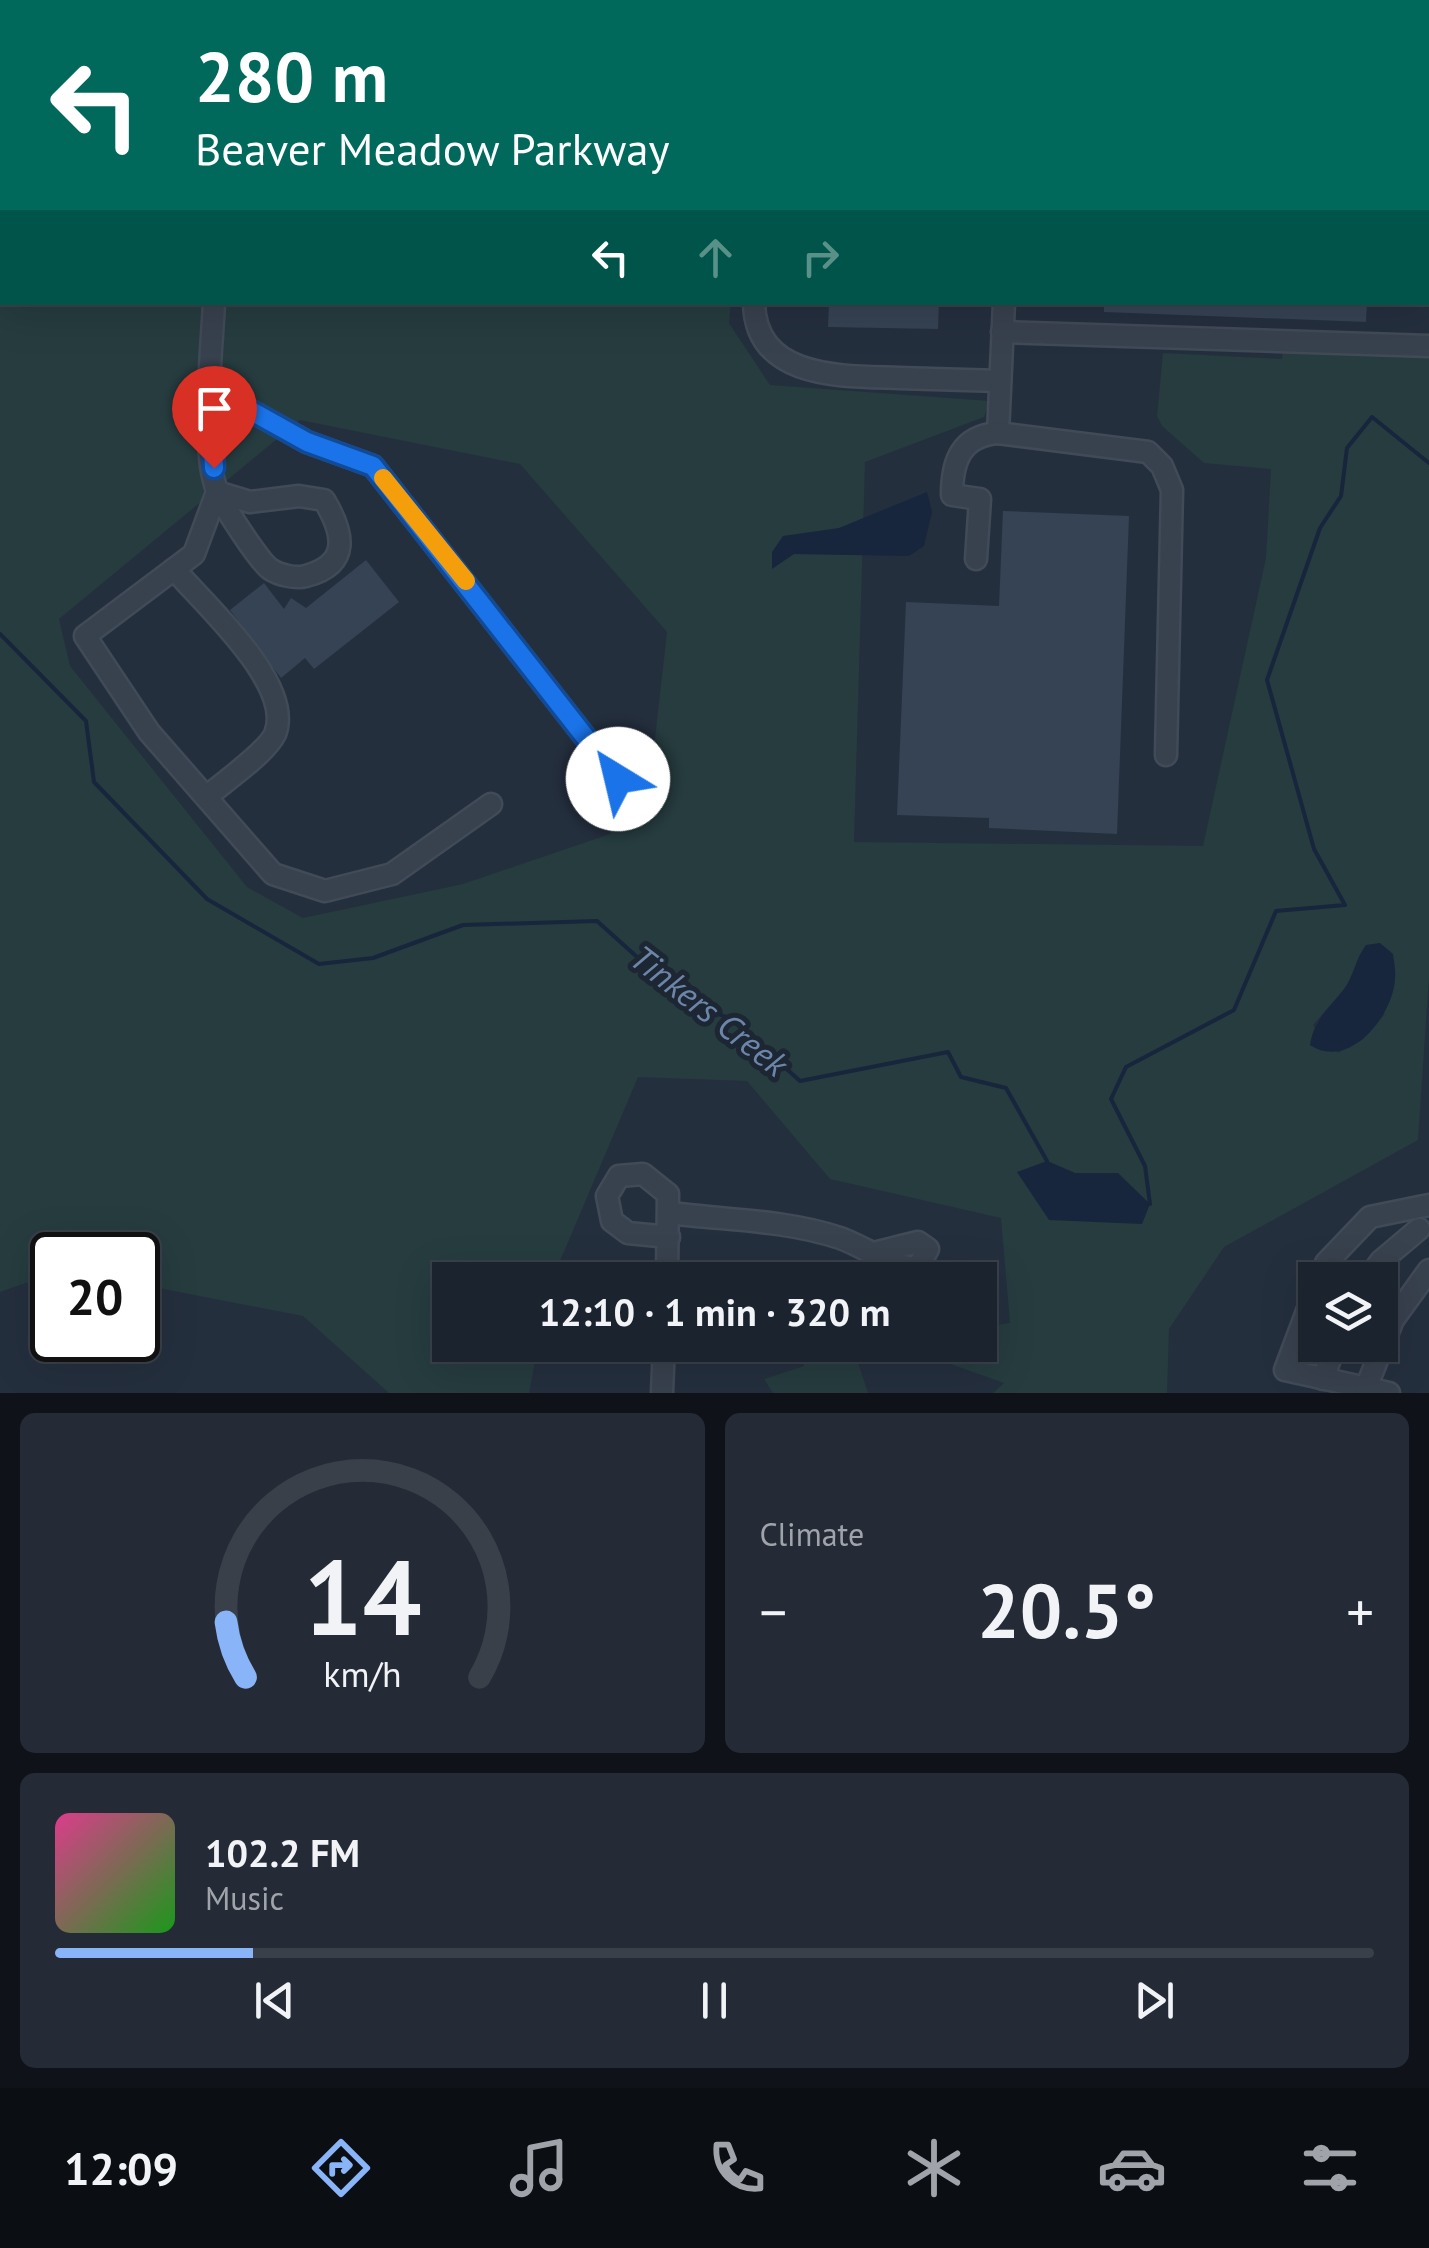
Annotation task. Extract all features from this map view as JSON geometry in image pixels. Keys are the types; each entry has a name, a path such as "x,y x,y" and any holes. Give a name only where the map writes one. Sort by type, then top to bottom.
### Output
{"street":[{"path":"214,305 210,388 217,492 194,554 85,636 149,732 273,874 324,891 392,874 490,804"},
{"path":"754,305 754,323 788,364 819,375 1000,381"},
{"path":"998,433 1004,305"},
{"path":"1002,332 1429,346"},
{"path":"210,388 307,442 373,466 618,779"},
{"path":"976,559 980,499 952,495 952,471 964,446 978,434 998,433 1148,452 1162,466 1172,490 1166,755"},
{"path":"217,492 250,502 299,496 324,500 339,524 339,554 326,570 298,578 269,569 217,492"},
{"path":"174,569 257,665 275,692 279,718 274,739 206,797"},
{"path":"668,1262 669,1237 670,1213 668,1194 642,1174 620,1176 607,1196 606,1209 619,1228 628,1233 669,1237"},
{"path":"1326,1262 1370,1217 1429,1205"},
{"path":"1381,1262 1424,1236 1405,1211"},
{"path":"670,1213 824,1232 878,1252"},
{"path":"1366,1388 1392,1320 1429,1270"},
{"path":"1298,1335 1285,1370 1389,1393"},
{"path":"662,1393 663,1362"},
{"path":"1323,1379 1329,1362"}],"green space":[{"path":"0,305 731,305 729,323 770,385 990,401 984,417 865,462 854,842 1203,846 1266,558 1271,469 1204,463 1162,426 1157,416 1163,353 1282,359 1284,341 1429,346 1429,977 1418,1140 1224,1247 1169,1329 1167,1393 993,1393 1004,1383 945,1362 997,1362 997,1325 1010,1323 1001,1218 830,1179 747,1081 638,1077 560,1262 432,1262 432,1362 535,1362 529,1393 389,1393 303,1316 160,1288 160,1232 30,1232 30,1282 0,1292","holes":["300,420 520,464 667,632 650,783 610,834 463,884 303,918 247,887 70,666 59,619","1347,986 1385,1014 1363,1039 1338,1053 1313,1025","1047,1161 1075,1173 1118,1173 1142,1224"]},
{"path":"803,1362 858,1362 868,1393 773,1393 764,1379 804,1366"}],"water":[{"path":"927,492 932,512 924,546 909,556 794,554 772,569 772,552 783,536 839,528"},
{"path":"1380,943 1393,954 1395,976 1392,994 1378,1023 1354,1045 1339,1051 1310,1045 1319,1021 1347,984 1362,950 1366,945"},
{"path":"1047,1161 1075,1173 1118,1173 1150,1204 1142,1224 1049,1220 1017,1172"}],"building":[{"path":"829,305 939,305 938,329 828,327"},
{"path":"1104,305 1367,305 1366,322 1104,312"},
{"path":"1003,511 1129,516 1117,834 989,828 989,818 897,815 906,602 999,606"},
{"path":"366,560 399,602 314,669 305,658 281,678 230,610 264,583 284,609 291,598 306,608"}],"waterway":[{"name":"Tinkers Creek","path":"1150,1204 1145,1166 1111,1099 1126,1067 1234,1010 1276,911 1345,905 1314,849 1267,680 1320,528 1341,496 1347,448 1372,417 1429,463"},
{"name":"Tinkers Creek","path":"0,634 86,721 94,782 207,899 319,964 373,958 463,925 597,921 685,1000 731,1019 800,1081 948,1052 961,1077 1006,1088 1047,1161"}],"slow traffic":[{"path":"383,478 466,581"}],"route":[{"path":"214,468 210,388 307,442 373,466 618,779"}]}
